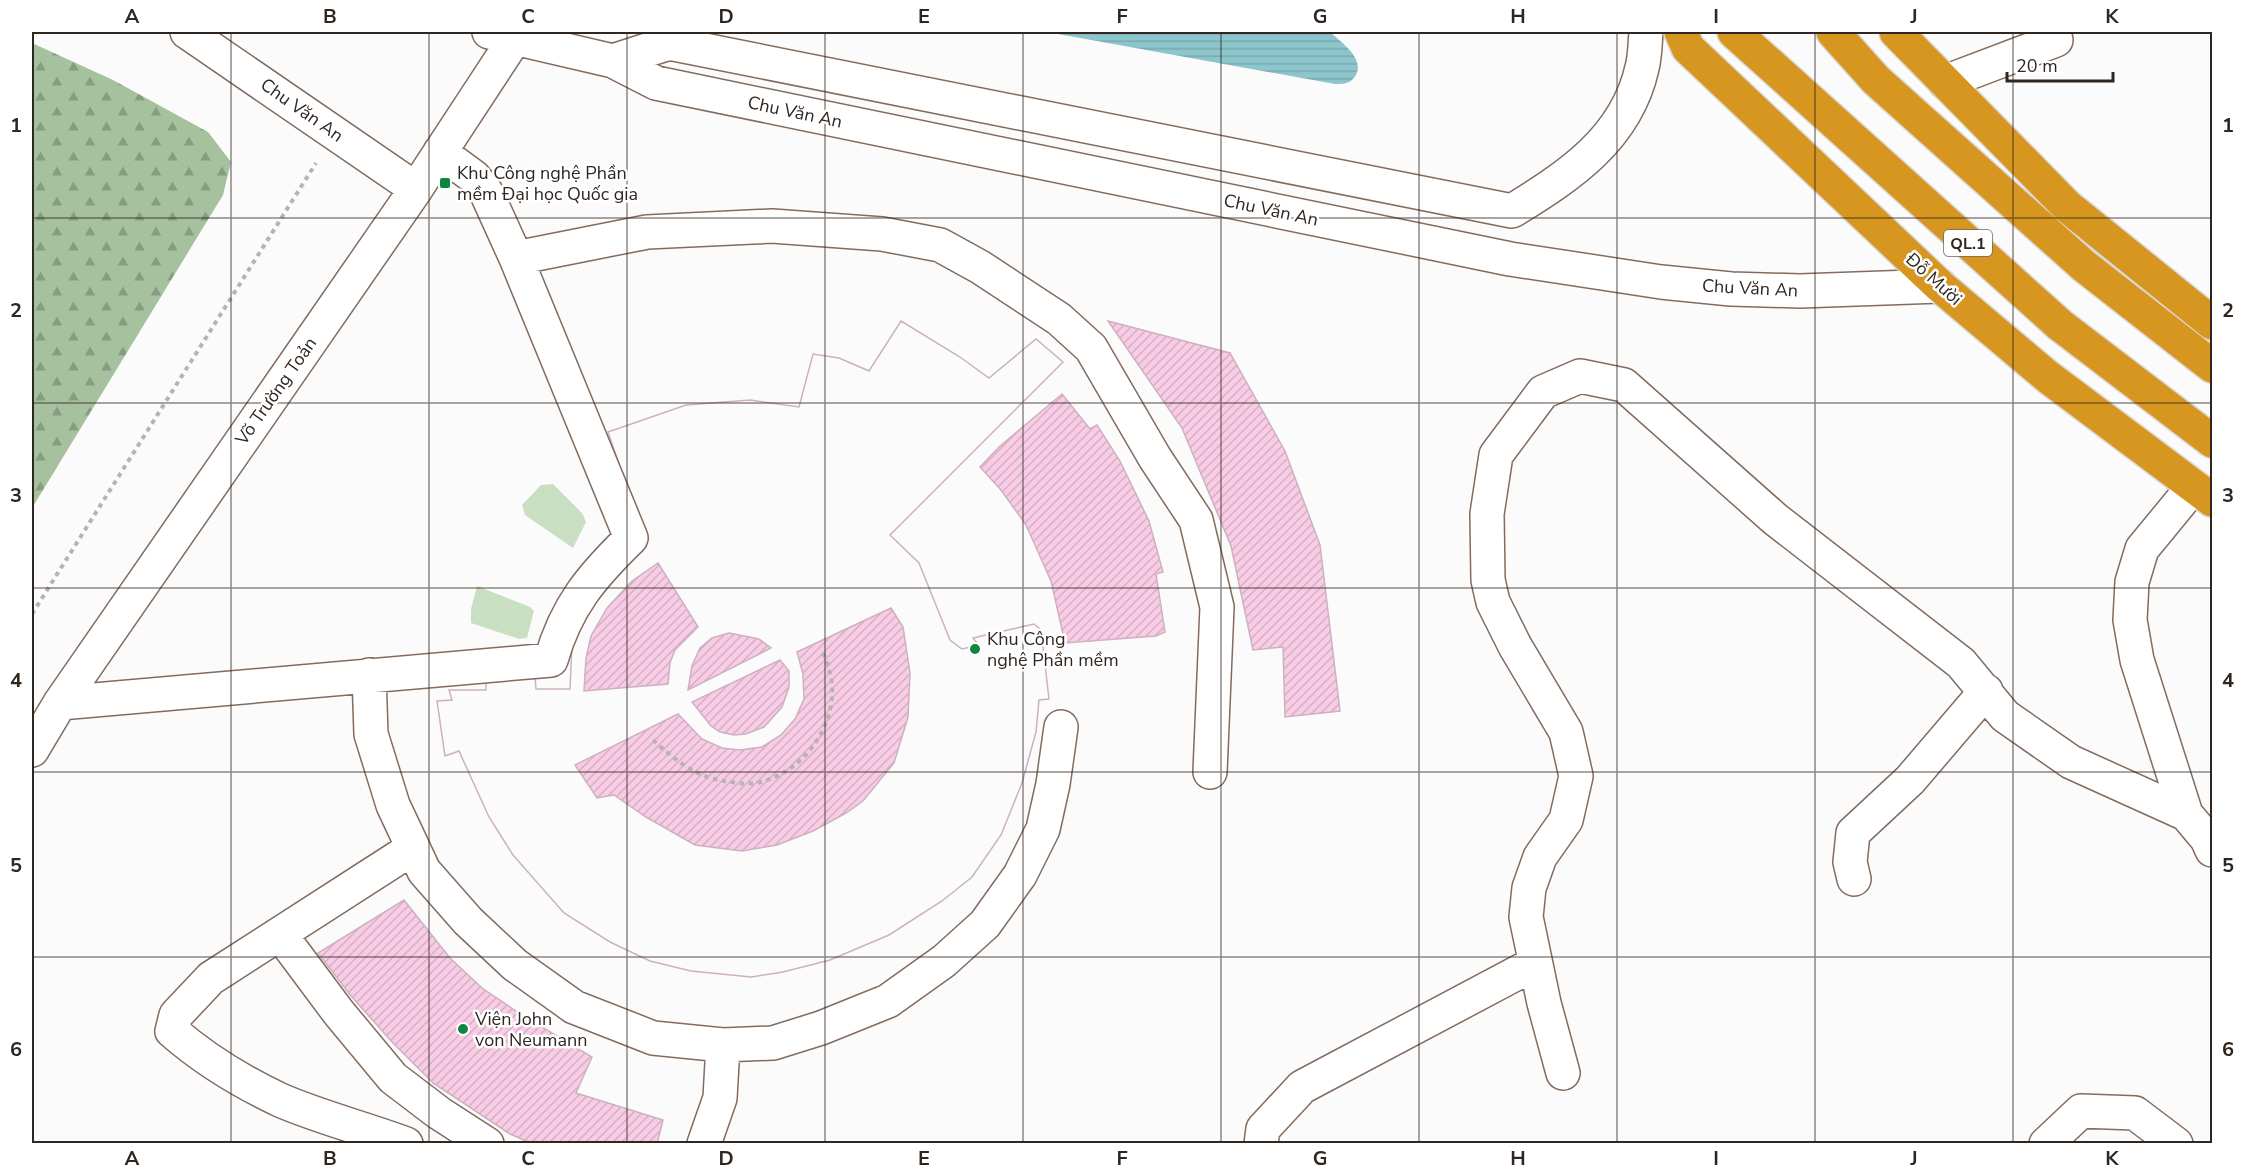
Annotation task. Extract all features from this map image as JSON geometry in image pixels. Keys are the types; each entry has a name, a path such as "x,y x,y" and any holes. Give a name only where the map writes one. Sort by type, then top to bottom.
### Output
{"highway":[{"name":"Đỗ Mười","path":"1681,32 1688,48 1940,286 2049,377 2203,493"},
{"name":"QL.1","path":"1734,32 2060,325 2212,441"},
{"path":"1833,32 1876,80 2084,266 2212,366"},
{"path":"1896,32 2067,206 2212,323"}],"street":[{"name":"Chu Văn An","path":"187,32 416,189"},
{"path":"613,61 669,44 1512,211 1554,185 1599,149 1626,113 1642,69 1646,32"},
{"name":"Chu Văn An","path":"508,33 613,61 656,83 1510,259 1661,282 1731,289 1800,291 1940,286"},
{"name":"Võ Trường Toản","path":"32,750 60,702 416,189 440,152 508,33"},
{"path":"1945,82 2056,40"},
{"path":"60,702 552,660 558,635 570,609 602,566 631,538 516,258 486,192 474,177 440,152"},
{"path":"1510,259 1512,211"},
{"path":"516,258 647,232 772,226 882,234 940,245 980,267 1059,319 1091,348 1155,458 1197,520 1217,607 1210,772"},
{"path":"1563,1073 1534,963 1526,916 1529,888 1540,857 1566,820 1576,776 1566,732 1515,646 1493,602 1488,580 1487,514 1496,455 1543,392 1580,376 1624,385 1775,519 1960,663 2005,716 2071,762 2186,814"},
{"path":"2203,493 2142,549 2132,582 2130,620 2137,660 2186,814 2207,839 2212,850"},
{"path":"369,675 371,734 393,805 424,871 468,921 515,965 574,1007 653,1038 723,1045 773,1043 821,1028 888,1001 944,961 985,924 1020,875 1042,829 1053,784 1061,727"},
{"path":"1854,879 1850,862 1853,833 1910,780 1986,691"},
{"path":"406,1143 281,1100 226,1071 190,1047 172,1031 176,1015 211,978 413,848"},
{"path":"280,934 339,1013 393,1078 439,1113 487,1143"},
{"path":"1261,1143 1263,1129 1302,1087 1534,963"},
{"path":"704,1143 720,1098 723,1045"},
{"path":"2046,1143 2081,1111 2135,1113 2176,1143"},
{"path":"416,1143 439,1113"}],"path":[{"path":"32,614 334,133"},
{"path":"653,740 678,763 722,781 760,782 780,774 801,759 816,744 824,729 832,686 829,666 822,649"}],"green space":[{"path":"32,43 113,80 208,132 231,162 223,195 32,508"},
{"path":"553,484 582,513 586,522 573,548 525,515 522,505 541,485"},
{"path":"477,586 530,607 534,611 527,638 519,639 471,623 471,609"}],"water":[{"path":"1047,32 1330,32 1352,53 1358,66 1353,79 1342,84 1335,84"}],"building":[{"name":"Khu Công nghệ Phần mềm","path":"901,321 960,357 989,378 1036,339 1063,362 890,535 919,563 950,640 962,649 979,645 973,638 1034,624 1041,630 1049,699 1039,700 1036,732 1022,783 1001,835 972,877 942,901 889,935 830,960 783,972 751,977 691,971 650,961 610,942 564,913 513,855 489,817 459,751 445,756 437,701 452,700 449,690 486,690 486,682 535,676 536,689 570,689 572,644 605,579 646,543 608,432 686,405 750,400 799,407 813,354 839,358 869,371","holes":["658,563 698,627 675,650 670,663 668,684 584,691 586,658 591,636 607,608 632,581","891,608 903,627 910,673 908,717 894,763 863,801 813,831 777,845 742,851 695,845 646,817 614,795 597,798 575,765 678,714 702,739 722,748 740,750 762,747 781,735 795,719 804,699 803,674 797,652","729,633 759,639 771,648 688,690 692,666 700,648 712,638","780,660 789,671 789,687 782,707 764,727 746,734 734,735 720,732 711,726 692,702"]},
{"name":"Khu Công nghệ Phần mềm","path":"901,321 960,357 989,378 1036,339 1063,362 890,535 919,563 950,640 962,649 979,645 973,638 1034,624 1041,630 1049,699 1039,700 1036,732 1022,783 1001,835 972,877 942,901 889,935 830,960 783,972 751,977 691,971 650,961 610,942 564,913 513,855 489,817 459,751 445,756 437,701 452,700 449,690 486,690 486,682 535,676 536,689 570,689 572,644 605,579 646,543 608,432 686,405 750,400 799,407 813,354 839,358 869,371"},
{"path":"1108,321 1230,353 1285,451 1320,545 1340,711 1285,717 1283,647 1253,650 1231,546 1182,428"},
{"path":"1062,394 1090,429 1097,425 1120,461 1149,521 1163,572 1156,574 1165,632 1156,636 1065,643 1051,581 1026,525 1001,490 980,467 999,447"},
{"name":"Viện John von Neumann","path":"404,900 450,958 482,988 592,1057 576,1093 663,1120 657,1144 533,1144 510,1134 433,1083 351,996 318,953"}],"place":[{"name":"Khu Công nghệ Phần mềm Đại học Quốc gia","path":"445,183"},
{"name":"Khu Công nghệ Phần mềm","path":"975,649"},
{"name":"Viện John von Neumann","path":"463,1029"}]}
